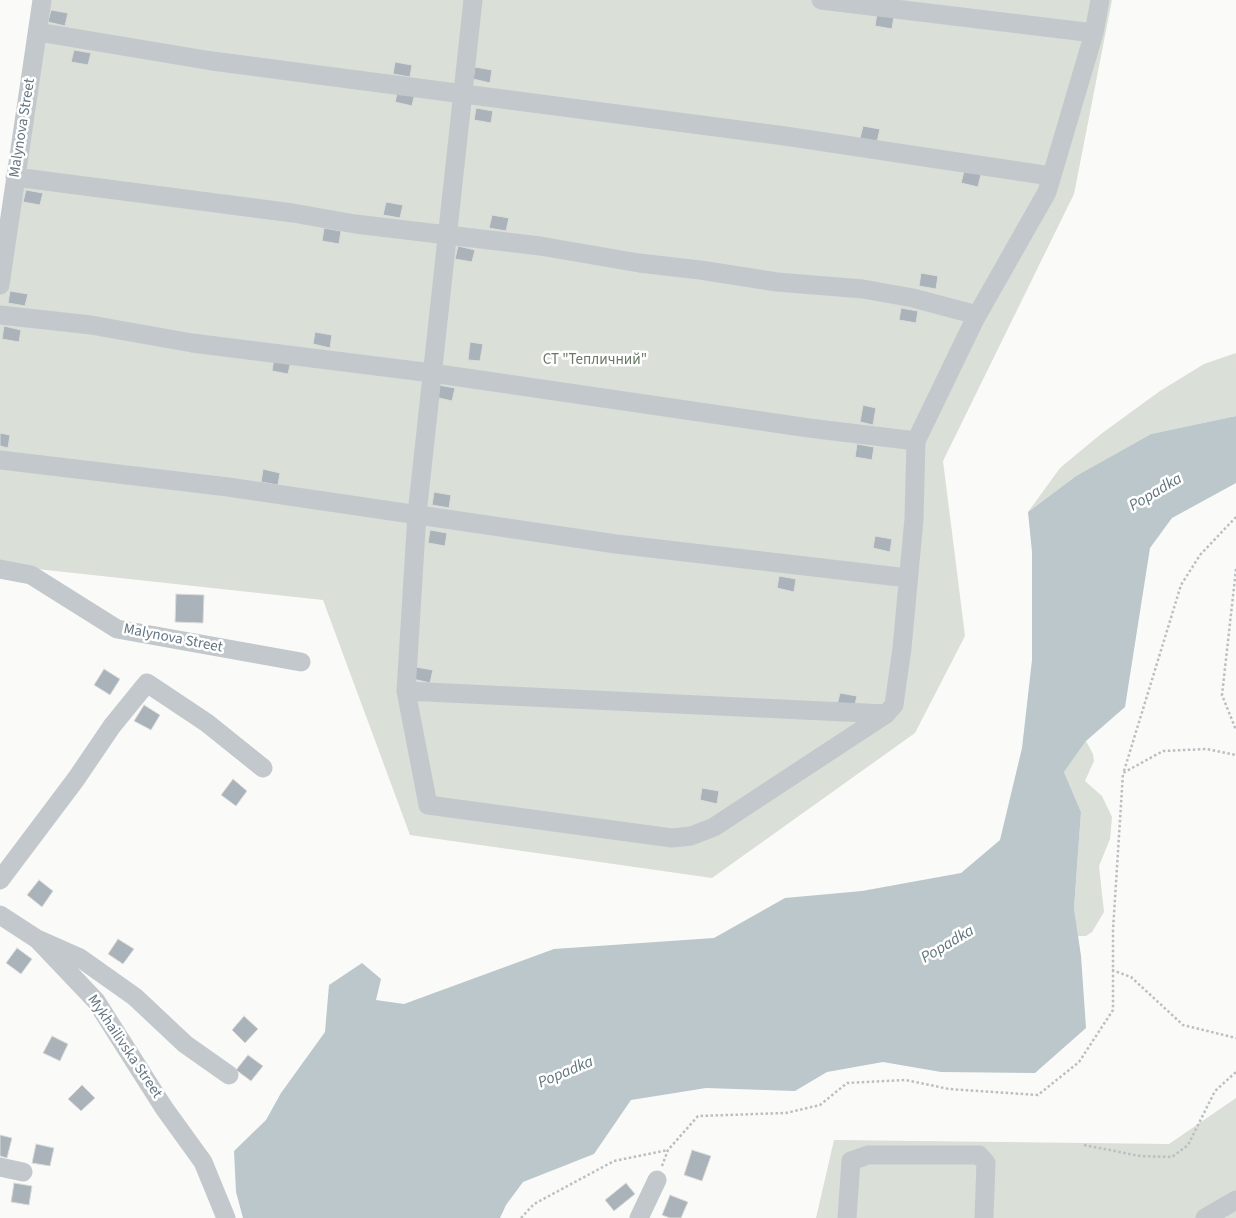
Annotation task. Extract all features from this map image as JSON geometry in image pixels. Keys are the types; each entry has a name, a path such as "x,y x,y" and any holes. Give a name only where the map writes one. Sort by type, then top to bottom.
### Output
{"street":[{"name":"Malynova Street","path":"0,285 42,0"},
{"path":"473,0 416,514 406,691 428,805 672,838 691,836 714,827 886,714 894,705 897,692 914,519 916,441 977,315 1047,192 1094,33 1100,0"},
{"path":"821,0 1094,33"},
{"path":"38,32 212,61 643,116 1044,174 1050,182"},
{"path":"15,177 293,213 355,224 540,246 639,263 777,282 863,289 914,298 977,315"},
{"path":"0,314 91,325 192,343 432,373 809,428 916,441"},
{"path":"0,460 228,487 616,544 908,578"},
{"name":"Malynova Street","path":"0,569 30,575 117,628 301,662"},
{"path":"0,880 76,779 112,726 147,683 207,723 263,768"},
{"path":"406,691 886,714"},
{"name":"Mykhailivska Street","path":"0,915 37,939 80,958 134,997 185,1044 229,1075"},
{"name":"Mykhailivska Street","path":"37,939 96,1002 164,1108 203,1162 226,1218"},
{"path":"847,1218 851,1161 868,1155 905,1154 979,1154 986,1163 984,1218"},
{"path":"0,1167 23,1172"},
{"path":"639,1218 657,1180"},
{"path":"1205,1218 1236,1200"}],"path":[{"path":"657,1180 668,1150 698,1116 786,1113 820,1104 846,1083 905,1080 949,1089 1038,1095 1080,1062 1113,1010 1112,970 1123,772 1182,585 1200,554 1236,517"},
{"path":"1236,569 1222,695 1236,730"},
{"path":"1123,772 1163,751 1207,748 1236,755"},
{"path":"1112,970 1130,977 1183,1025 1236,1038"},
{"path":"1084,1145 1140,1156 1172,1157 1188,1144 1215,1091 1236,1072"},
{"path":"521,1218 534,1204 614,1160 668,1150"}],"green space":[{"name":"СТ \"Тепличний\"","path":"39,0 1112,0 1074,194 943,461 965,636 915,733 712,878 410,835 323,600 0,565 0,271"},
{"path":"1236,353 1236,416 1151,434 1076,476 1028,512 1060,468 1101,434 1160,391 1204,364"},
{"path":"1086,741 1093,754 1094,761 1085,781 1102,796 1112,817 1110,839 1099,866 1104,912 1092,932 1086,936 1078,936 1074,908 1081,812 1064,772"},
{"path":"1236,1098 1236,1218 816,1218 834,1140 1169,1144"}],"water":[{"name":"Popadka","path":"1236,416 1236,483 1172,518 1150,548 1125,707 1086,741 1064,772 1081,812 1074,908 1081,956 1086,1028 1035,1073 941,1072 883,1062 827,1072 795,1091 706,1088 631,1100 594,1154 523,1182 506,1205 500,1218 243,1218 236,1192 234,1151 266,1120 281,1093 325,1032 329,985 362,963 381,979 376,1000 404,1004 554,949 714,938 785,898 862,891 961,873 1000,840 1022,748 1032,660 1032,552 1028,512 1076,476 1151,434"}],"building":[{"path":"51,10 68,13 65,26 48,22"},
{"path":"877,13 894,16 892,29 875,26"},
{"path":"74,50 91,53 88,65 71,62"},
{"path":"395,62 412,65 410,77 393,74"},
{"path":"475,67 492,70 490,83 473,79"},
{"path":"398,90 415,93 412,106 395,102"},
{"path":"476,108 493,111 491,123 474,120"},
{"path":"863,126 880,129 877,142 860,138"},
{"path":"964,171 981,174 978,187 961,183"},
{"path":"26,190 43,193 40,205 23,202"},
{"path":"386,202 403,205 400,218 383,215"},
{"path":"492,215 509,218 506,231 489,228"},
{"path":"324,228 341,231 339,244 322,241"},
{"path":"458,246 475,250 472,262 455,259"},
{"path":"921,273 938,276 936,289 919,286"},
{"path":"10,291 28,294 25,306 8,303"},
{"path":"901,308 918,311 916,323 899,320"},
{"path":"4,326 21,330 19,342 2,339"},
{"path":"315,332 332,335 330,348 313,344"},
{"path":"470,342 483,344 480,361 468,360"},
{"path":"274,358 291,361 288,374 272,371"},
{"path":"438,385 455,388 452,401 435,397"},
{"path":"863,405 876,408 873,425 860,422"},
{"path":"0,433 10,435 8,448 0,446"},
{"path":"857,444 874,447 872,460 855,457"},
{"path":"263,469 280,473 278,485 261,482"},
{"path":"434,492 451,495 449,508 432,505"},
{"path":"430,530 447,533 445,546 428,543"},
{"path":"875,536 892,539 890,552 873,548"},
{"path":"779,576 796,579 794,592 777,588"},
{"path":"176,594 204,595 203,623 175,622"},
{"path":"416,667 433,670 430,683 413,679"},
{"path":"104,669 120,679 110,695 94,685"},
{"path":"840,693 857,696 854,709 837,705"},
{"path":"144,705 160,715 151,730 134,721"},
{"path":"233,779 247,791 236,806 221,795"},
{"path":"702,788 719,791 717,804 700,800"},
{"path":"39,880 53,891 42,907 27,895"},
{"path":"118,939 134,949 123,964 108,954"},
{"path":"17,948 32,959 21,974 6,963"},
{"path":"244,1016 258,1029 245,1043 232,1030"},
{"path":"52,1036 68,1044 60,1061 43,1053"},
{"path":"248,1055 263,1066 251,1081 236,1070"},
{"path":"82,1085 95,1098 81,1111 68,1099"},
{"path":"0,1135 12,1138 7,1158 0,1156"},
{"path":"36,1144 54,1148 50,1166 32,1163"},
{"path":"692,1150 711,1156 702,1181 684,1175"},
{"path":"14,1183 32,1186 29,1205 11,1202"},
{"path":"626,1183 635,1194 614,1211 605,1200"},
{"path":"670,1195 688,1202 681,1218 670,1218 662,1215"}]}
